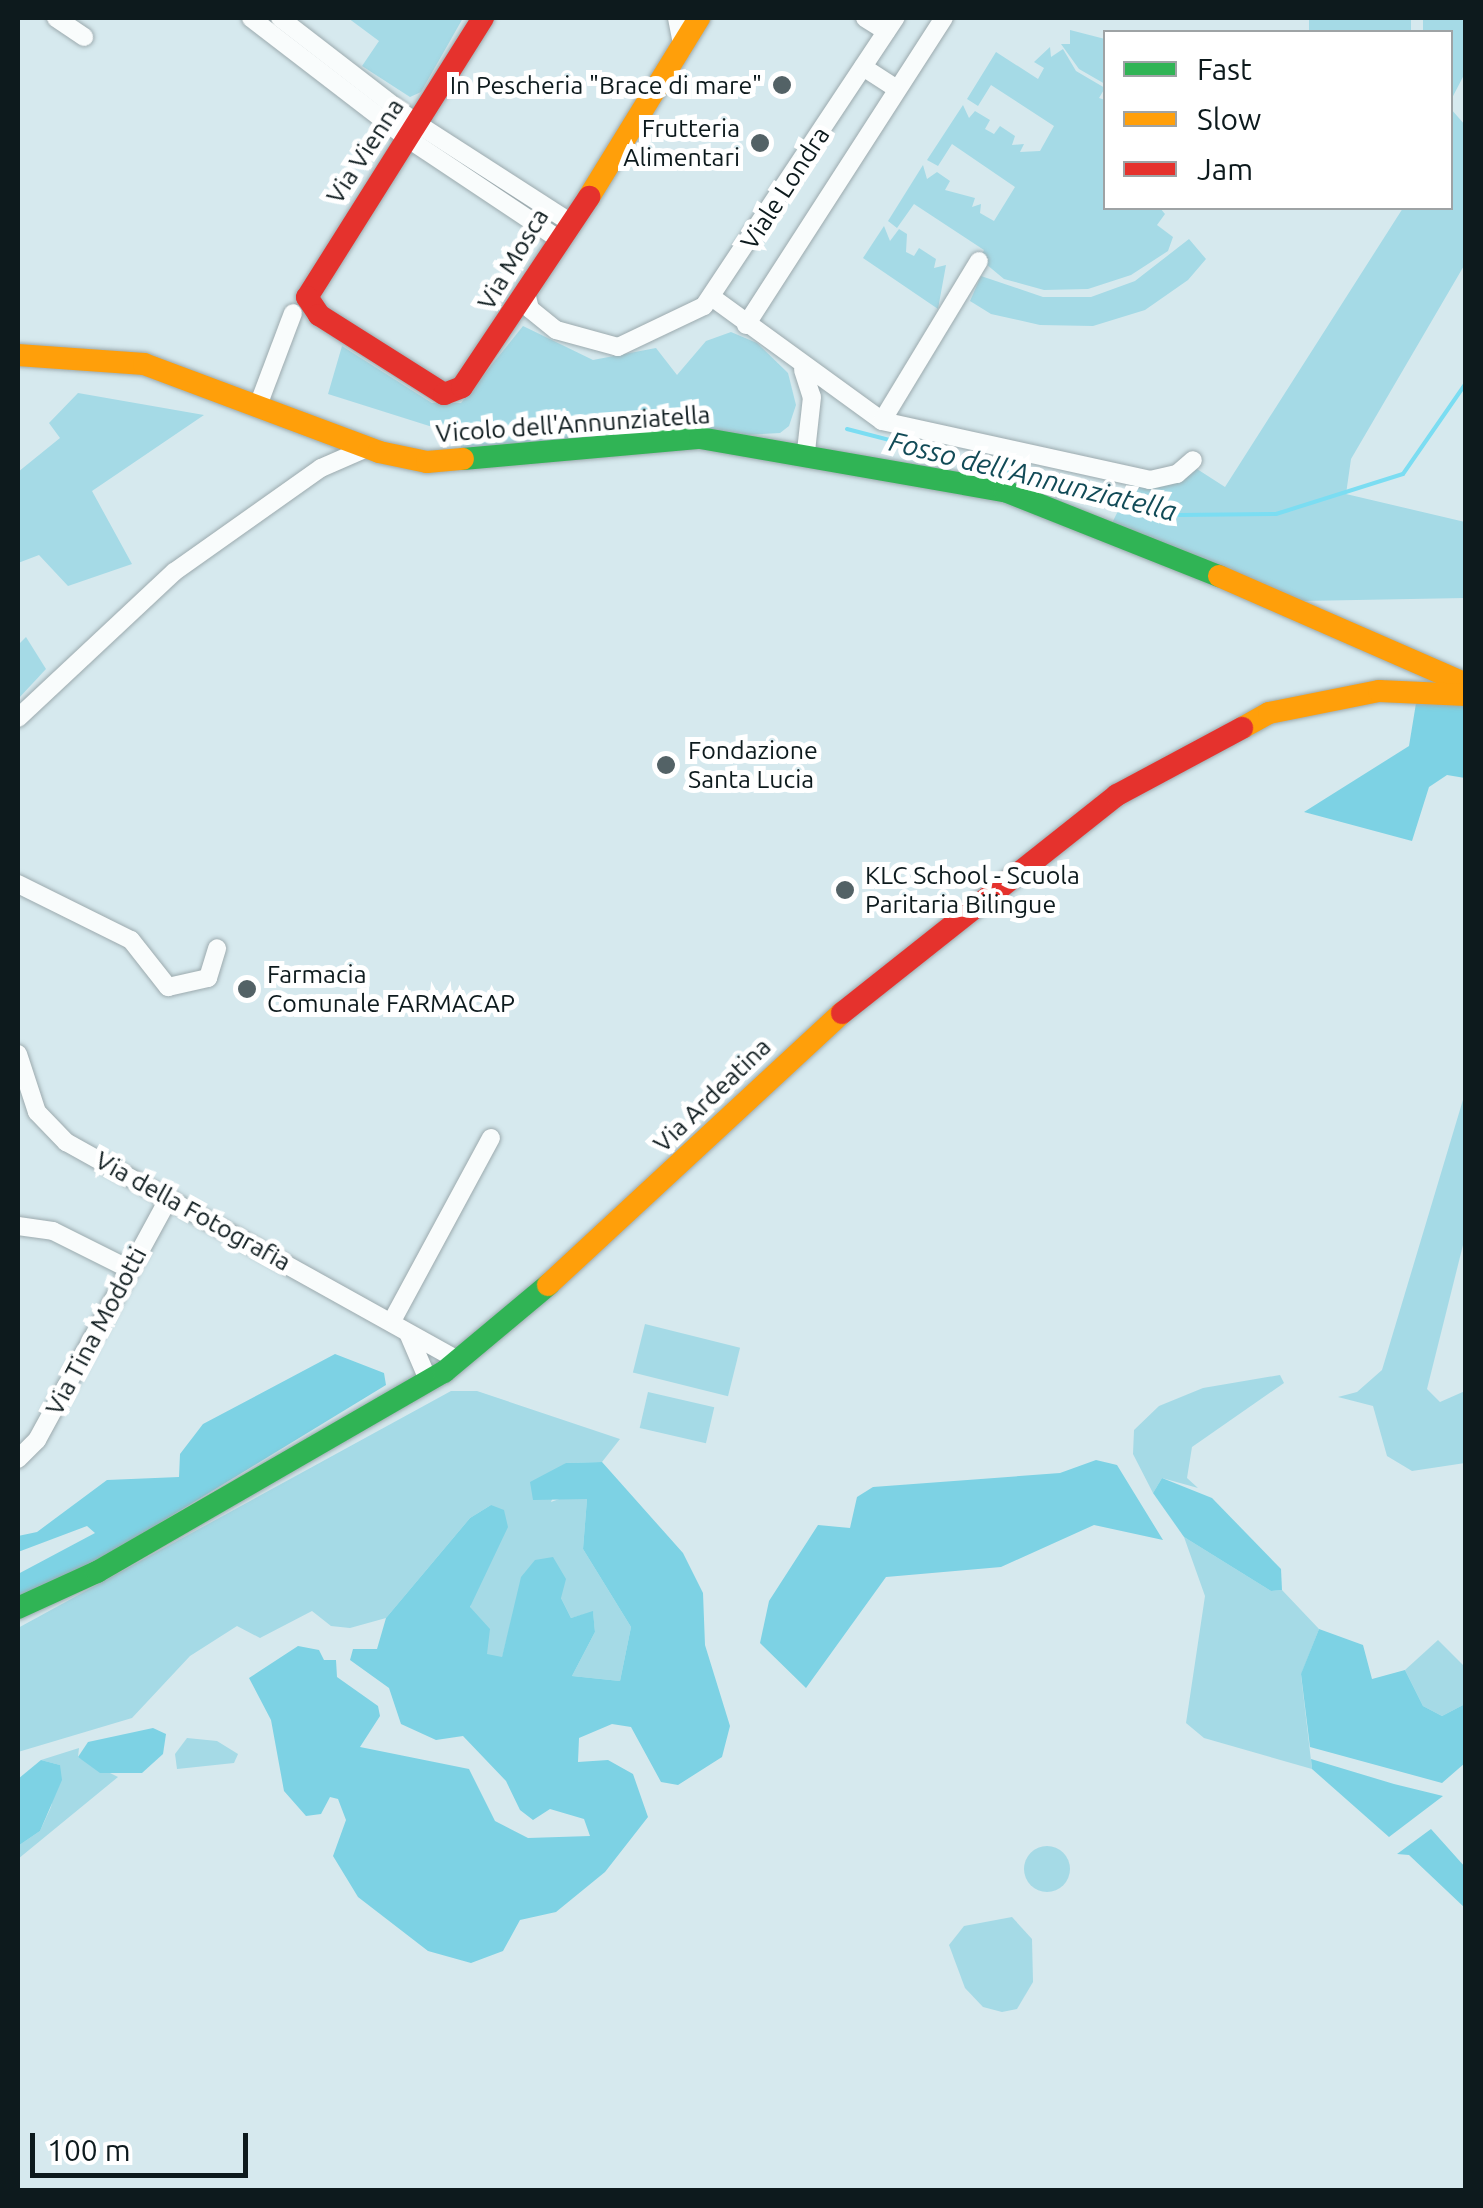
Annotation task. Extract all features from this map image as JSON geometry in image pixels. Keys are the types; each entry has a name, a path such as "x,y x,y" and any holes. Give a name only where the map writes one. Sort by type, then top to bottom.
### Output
{"street":[{"path":"56,18 84,37"},
{"path":"251,18 562,230"},
{"path":"280,18 412,130"},
{"name":"Via Vienna","path":"319,315 308,289 483,18"},
{"path":"677,18 682,44"},
{"name":"Via Mosca","path":"319,315 444,394 462,387 527,297 562,230 699,18"},
{"path":"866,18 890,24"},
{"name":"Viale Londra","path":"746,325 944,18"},
{"name":"Viale Londra","path":"709,302 890,24"},
{"path":"863,67 897,89"},
{"path":"882,421 979,261"},
{"path":"527,297 530,309 556,330 608,347 648,340 709,302 734,326 746,325 802,370 882,421 1150,480 1177,474 1193,460"},
{"path":"259,402 293,312"},
{"name":"Vicolo dell'Annunziatella","path":"18,355 144,364 259,402 367,448 453,463 678,440 738,442 806,451 1040,500 1391,645 1466,684"},
{"path":"802,370 812,397 806,451"},
{"path":"18,718 170,575 320,468 367,448"},
{"name":"Via Ardeatina","path":"18,1608 97,1572 429,1382 459,1360 598,1244 892,966 1101,806 1214,736 1269,713 1379,691 1466,695"},
{"path":"18,884 132,940 168,987 208,978 216,948"},
{"name":"Via della Fotografia","path":"18,1054 37,1112 56,1135 459,1360"},
{"path":"392,1321 490,1138"},
{"name":"Via Tina Modotti","path":"18,1459 37,1440 169,1198"},
{"path":"18,1226 54,1231 129,1270"},
{"path":"408,1332 429,1382"}],"shaded area":[{"path":"348,18 463,18 421,92 410,97 362,66 379,41"},
{"path":"1309,18 1411,18 1411,30 1309,30"},
{"path":"1423,18 1465,18 1465,73 1453,96 1453,30 1423,30"},
{"path":"1070,30 1103,38 1103,83 1079,69 1061,44 1070,44"},
{"path":"1050,47 1051,57 1063,49 1076,71 1103,87 1099,98 1103,99 1103,210 1162,210 1165,214 1157,225 1173,237 1168,251 1131,275 1088,289 1044,290 1004,279 980,259 984,250 914,204 897,228 888,221 923,165 927,179 937,172 950,181 945,190 975,198 972,207 981,204 980,213 994,221 1015,187 952,144 938,166 927,160 963,105 969,118 975,111 990,120 985,129 994,134 1000,126 1015,136 1012,145 1024,144 1020,152 1040,151 1054,126 991,85 978,106 967,99 996,52 1038,79 1044,68 1034,62"},
{"path":"1453,111 1465,125 1465,264 1351,459 1346,494 1465,522 1465,598 1302,601 1112,523 1131,485 1170,485 1197,469 1225,487 1402,210 1453,210"},
{"path":"884,226 890,241 899,229 907,234 906,252 914,256 919,248 936,259 934,268 946,265 938,309 863,258"},
{"path":"1189,239 1206,259 1188,280 1145,310 1093,326 1040,325 991,314 970,301 981,276 1043,297 1091,297 1135,281"},
{"path":"523,326 593,360 656,348 677,375 706,341 731,332 757,343 788,373 796,405 789,426 780,433 461,451 461,436 328,394 342,346 432,403 461,403"},
{"path":"78,393 204,415 92,491 132,564 68,586 39,555 18,563 18,472 60,438 49,423"},
{"path":"26,637 46,669 18,699 18,645"},
{"path":"1417,697 1465,699 1465,778 1447,775 1429,787 1412,841 1304,812 1409,746"},
{"path":"1465,1093 1465,1237 1427,1389 1440,1402 1465,1391 1465,1463 1412,1471 1387,1456 1373,1406 1338,1397 1357,1392 1382,1370"},
{"path":"645,1324 740,1348 728,1396 633,1373"},
{"path":"335,1354 384,1373 386,1385 76,1574 18,1598 18,1574 95,1533 87,1526 18,1552 18,1536 37,1532 107,1480 179,1477 180,1454 203,1424"},
{"path":"1280,1375 1284,1383 1192,1447 1187,1478 1198,1488 1162,1478 1153,1493 1133,1454 1134,1430 1159,1406 1203,1388"},
{"path":"451,1391 477,1391 620,1439 602,1462 566,1463 551,1502 573,1494 587,1499 583,1549 631,1627 620,1681 572,1676 595,1632 593,1612 571,1618 561,1598 516,1602 502,1658 487,1655 470,1608 491,1505 470,1518 386,1618 350,1628 331,1626 312,1611 260,1638 237,1626 190,1656 132,1718 18,1752 18,1628"},
{"path":"648,1392 714,1407 706,1443 640,1428"},
{"path":"1096,1460 1117,1465 1163,1540 1094,1525 1001,1567 886,1577 806,1688 760,1643 769,1601 818,1525 850,1528 857,1497 873,1487 1060,1473"},
{"path":"602,1462 683,1553 703,1593 705,1645 730,1726 722,1757 678,1785 661,1782 631,1727 612,1724 579,1738 578,1762 608,1760 633,1774 648,1817 605,1872 556,1912 520,1920 503,1951 471,1963 428,1951 358,1897 333,1856 346,1820 338,1799 330,1797 321,1814 306,1816 284,1791 271,1720 249,1678 298,1646 319,1650 324,1660 336,1660 337,1677 378,1706 380,1716 360,1747 469,1769 495,1821 528,1838 590,1836 584,1819 550,1809 533,1820 520,1810 506,1781 463,1736 436,1740 401,1724 389,1688 350,1660 353,1649 377,1649 386,1618 470,1518 491,1505 504,1510 508,1527 470,1607 490,1629 487,1654 502,1657 521,1577 535,1560 553,1557 566,1579 561,1598 571,1618 593,1611 595,1632 572,1676 620,1681 631,1627 583,1549 587,1499 533,1500 530,1482 566,1463"},
{"path":"1162,1478 1212,1498 1281,1569 1282,1590 1271,1591 1184,1537 1153,1493"},
{"path":"1184,1537 1271,1591 1282,1590 1319,1629 1301,1675 1312,1769 1204,1738 1186,1723 1205,1596"},
{"path":"1319,1629 1363,1645 1372,1679 1405,1670 1423,1706 1442,1716 1465,1704 1465,1763 1442,1783 1310,1747 1301,1674"},
{"path":"1438,1640 1465,1667 1465,1704 1442,1716 1423,1706 1405,1670"},
{"path":"153,1728 166,1734 163,1754 142,1773 100,1773 78,1757 88,1742"},
{"path":"187,1738 217,1741 238,1754 234,1763 177,1769 175,1754"},
{"path":"79,1748 78,1757 118,1777 18,1859 18,1846 40,1831 51,1807 60,1765 41,1760"},
{"path":"1311,1759 1443,1796 1389,1837 1312,1769"},
{"path":"41,1760 60,1765 62,1780 40,1831 18,1846 18,1779"},
{"path":"1431,1829 1465,1867 1465,1908 1409,1855 1397,1854"},
{"path":"1047,1846 1063,1853 1070,1869 1063,1885 1047,1892 1031,1885 1024,1869 1031,1853"},
{"path":"1012,1917 1032,1939 1033,1982 1017,2009 1002,2012 983,2007 965,1988 949,1945 964,1926"}],"waterway":[{"name":"Fosso dell'Annunziatella","path":"847,429 1179,515 1276,514 1403,474 1466,383"}],"traffic: fast":[{"path":"463,459 700,438 1005,491 1219,576"},
{"path":"18,1608 97,1572 444,1372 548,1285"}],"traffic: slow":[{"path":"589,197 699,18"},
{"path":"18,355 144,364 379,452 427,462 463,459"},
{"path":"1219,576 1466,684"},
{"path":"1242,728 1269,713 1379,691 1466,695"},
{"path":"548,1285 842,1013"}],"traffic: jam":[{"path":"483,18 307,297 319,315 444,394 462,387 589,197"},
{"path":"842,1013 1117,795 1242,728"}],"place":[{"name":"In Pescheria \"Brace di mare\"","path":"782,85"},
{"name":"Frutteria Alimentari","path":"760,143"},
{"name":"Fondazione Santa Lucia","path":"666,765"},
{"name":"KLC School - Scuola Paritaria Bilingue","path":"845,890"},
{"name":"Farmacia Comunale FARMACAP","path":"247,989"}]}
